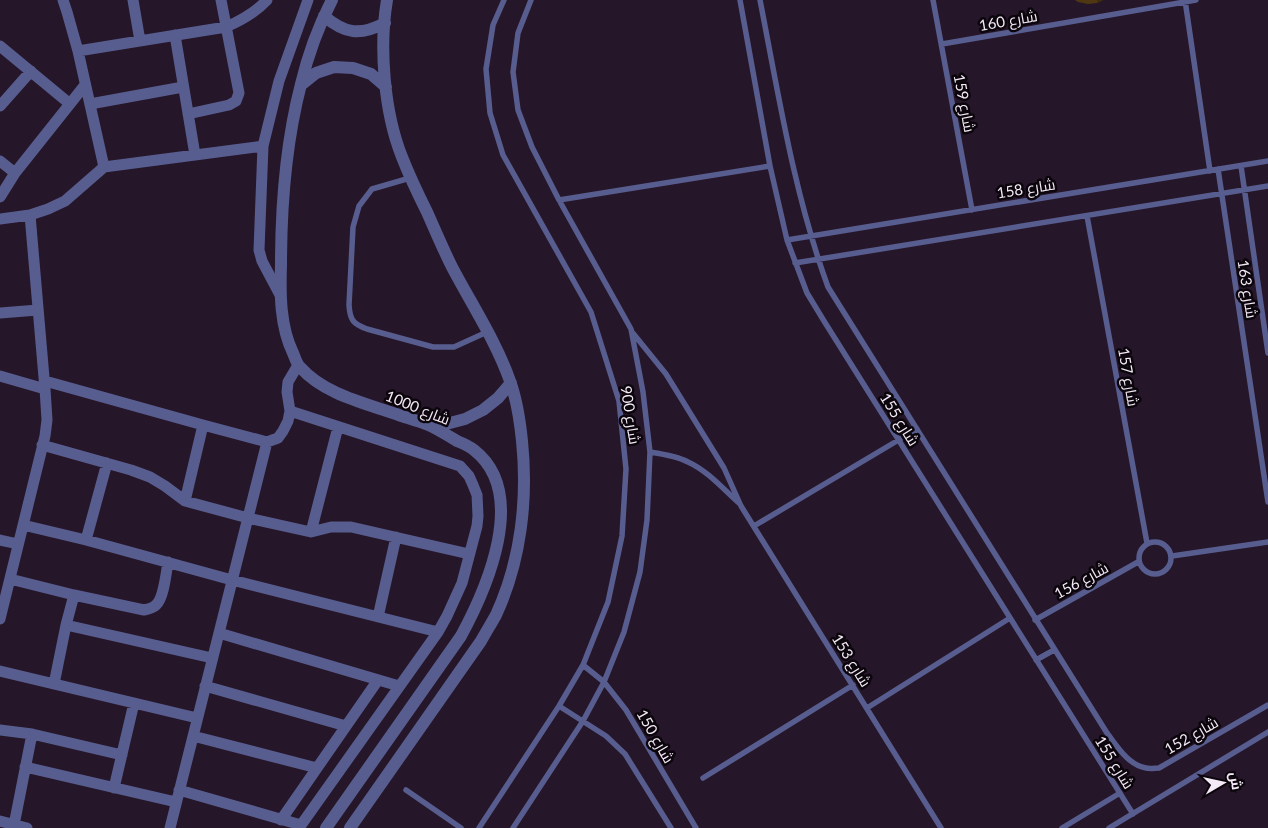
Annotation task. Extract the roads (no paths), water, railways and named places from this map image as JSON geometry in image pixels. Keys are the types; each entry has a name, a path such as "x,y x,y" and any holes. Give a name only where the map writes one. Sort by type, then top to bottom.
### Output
{"street":[{"path":"62,0 78,51 104,167"},
{"path":"133,0 140,40"},
{"path":"188,114 229,105 236,100 239,93 221,0"},
{"path":"78,51 226,27 254,13 267,0"},
{"path":"280,295 262,261 259,250 263,146 279,81 308,0"},
{"name":"شارع 1000","path":"326,828 461,636 475,611 486,585 498,545 501,517 497,484 485,461 473,449 427,424 332,391 323,386 298,365 290,347 280,295 285,176 300,85 310,52 332,0"},
{"path":"350,828 481,641 496,614 515,558 521,527 524,490 524,462 520,421 511,383 499,354 451,265 411,178 393,128 384,64 387,0"},
{"path":"324,16 334,25 346,30 360,32 373,29 385,23"},
{"path":"175,35 195,154"},
{"path":"0,46 70,104"},
{"path":"300,85 316,73 334,67 344,67 371,74 386,87"},
{"path":"0,106 30,71"},
{"path":"0,197 16,173 86,85"},
{"path":"90,104 184,87"},
{"path":"0,219 30,215 65,201 104,167 263,146"},
{"path":"0,161 16,173"},
{"path":"0,619 2,604 10,579 42,445 46,420 45,385 30,215"},
{"path":"0,313 38,310"},
{"path":"0,376 45,385 267,442 278,438 288,421 290,411 287,392 288,382 298,365"},
{"path":"427,424 446,424 474,415 498,398 511,383"},
{"path":"179,790 300,827 438,632 456,600 462,583 477,526 478,506 474,485 460,466 290,411"},
{"path":"185,501 203,425"},
{"path":"311,532 338,426"},
{"path":"170,828 267,442"},
{"path":"42,445 150,477 185,501 248,518 311,532 331,527 351,527 470,554"},
{"path":"86,540 107,463"},
{"path":"23,525 438,632"},
{"path":"378,616 396,537"},
{"path":"0,540 18,544"},
{"path":"10,579 144,610 154,607 158,603 162,594 168,562"},
{"path":"54,684 74,595"},
{"path":"66,625 212,658"},
{"path":"219,633 399,686"},
{"path":"0,671 198,718"},
{"path":"281,820 378,680"},
{"path":"205,686 346,726"},
{"path":"114,788 134,703"},
{"path":"0,730 32,734 122,754"},
{"path":"14,825 32,734"},
{"path":"193,736 317,768"},
{"path":"25,767 176,802"},
{"path":"0,821 26,828"}],"lane":[{"name":"شارع 900","path":"479,828 583,666 608,602 622,536 626,469 619,401 591,312 503,155 490,113 486,69 493,25 504,0"},
{"name":"شارع 900","path":"513,828 583,721 604,682 624,632 640,572 647,520 650,452 643,392 630,329 559,200 532,146 518,110 513,72 518,33 531,0"},
{"name":"شارع 155","path":"740,0 770,166 787,240 807,293 1133,814"},
{"name":"شارع 155","path":"760,0 791,163 810,236 828,287 1035,620 1107,733 1124,755"},
{"name":"شارع 159","path":"933,0 972,210"},
{"name":"شارع 160","path":"942,44 1196,0"},
{"path":"1186,1 1210,170"},
{"name":"شارع 158","path":"787,240 1268,161"},
{"path":"559,200 770,166"},
{"name":"شارع 163","path":"1241,166 1268,353"},
{"name":"شارع 163","path":"1218,169 1268,502"},
{"path":"411,178 372,188 359,206 353,227 350,316 356,325 367,330 433,347 454,347 487,332"},
{"path":"795,263 1268,186"},
{"name":"شارع 157","path":"1087,216 1147,544"},
{"path":"630,329 666,374 724,468 742,506"},
{"path":"754,526 917,429"},
{"path":"650,452 676,457 697,466 742,506"},
{"name":"شارع 153","path":"742,506 941,828"},
{"path":"1154,541 1162,543 1169,548 1172,556 1170,566 1163,573 1153,575 1144,571 1138,562 1138,555 1142,548 1154,541"},
{"path":"1172,556 1268,542"},
{"name":"شارع 156","path":"1035,620 1138,562"},
{"path":"867,708 1010,618"},
{"path":"1036,660 1054,650"},
{"name":"شارع 150","path":"583,666 604,682 626,710 696,828"},
{"path":"704,778 853,686"},
{"name":"شارع 152","path":"1124,755 1134,764 1146,768 1159,768 1268,704"},
{"path":"559,706 606,736 625,754 671,828"},
{"path":"1109,828 1268,732"},
{"path":"406,790 461,828"},
{"path":"1062,828 1120,793"}]}
